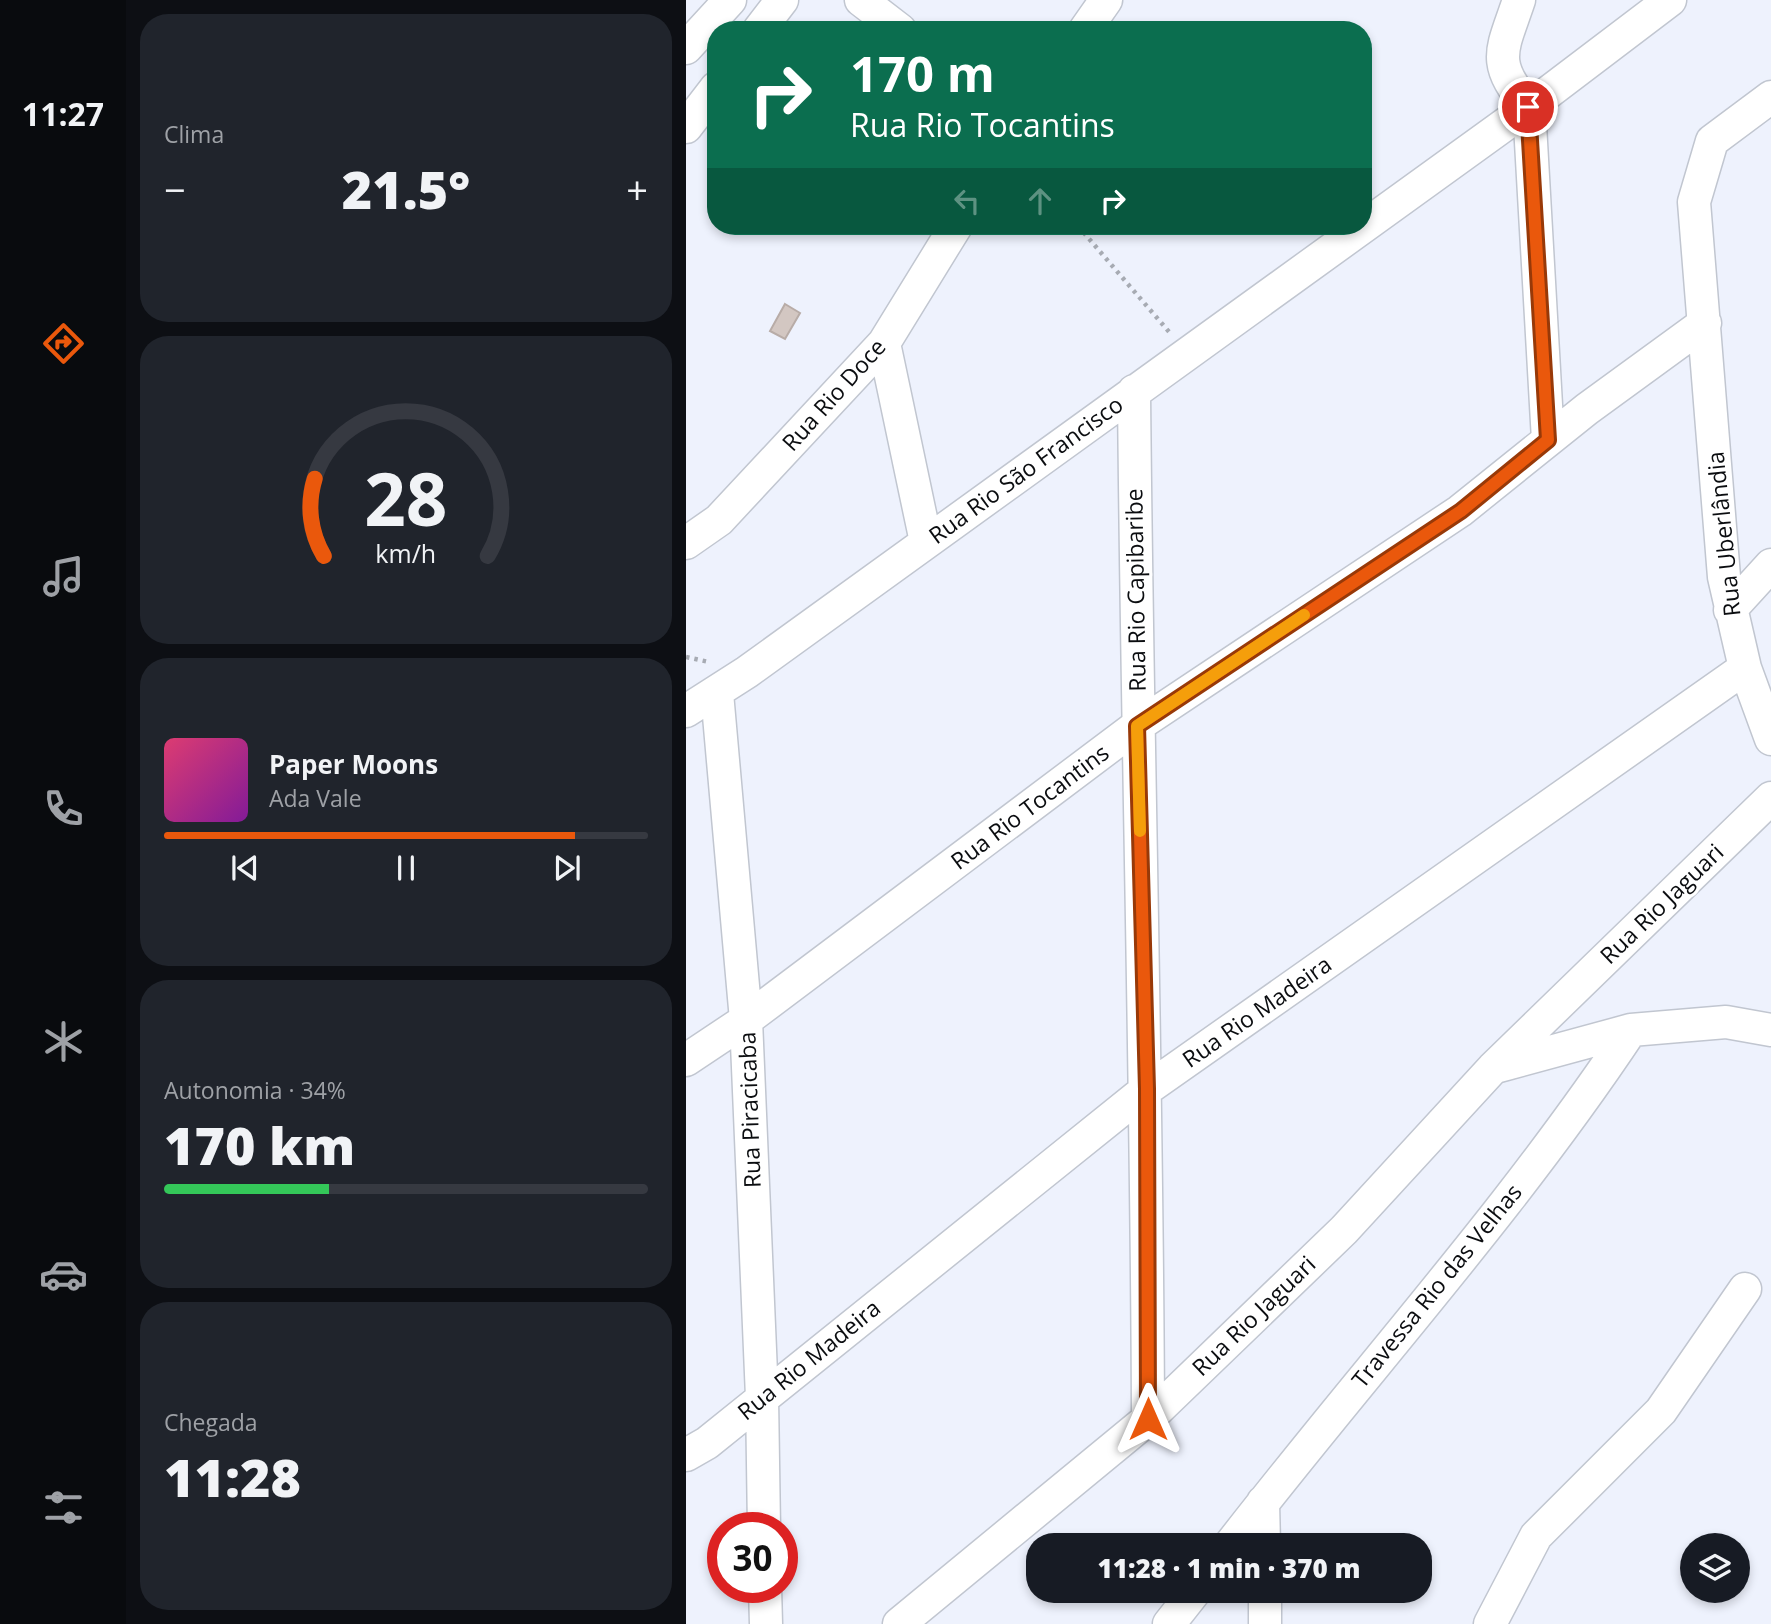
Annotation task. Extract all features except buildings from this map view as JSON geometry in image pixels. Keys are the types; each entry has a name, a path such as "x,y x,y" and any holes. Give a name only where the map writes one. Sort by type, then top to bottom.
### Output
{"street":[{"path":"711,21 730,0"},
{"path":"767,21 782,0"},
{"path":"861,0 888,21"},
{"path":"1091,21 1106,0"},
{"path":"1519,0 1503,50 1503,69 1508,83 1528,107 1548,440"},
{"name":"Rua Rio São Francisco","path":"1372,220 1670,0"},
{"path":"686,48 707,25"},
{"name":"Rua Uberlândia","path":"1771,97 1712,141 1694,202 1724,577 1745,668 1771,739"},
{"path":"686,127 707,100"},
{"name":"Rua Rio Doce","path":"686,543 719,520 884,343 950,235"},
{"name":"Rua Rio São Francisco","path":"686,711 717,692 1351,235"},
{"name":"Rua Rio Tocantins","path":"686,1060 746,1020 1137,726 1461,511 1548,440 1705,323"},
{"path":"884,343 926,542"},
{"name":"Rua Rio Capibaribe","path":"1134,391 1137,726 1147,1089 1148,1419"},
{"path":"1730,610 1771,565"},
{"name":"Rua Rio Madeira","path":"686,1455 707,1443 1147,1089 1745,668"},
{"name":"Rua Piracicaba","path":"717,692 746,1020 762,1397 764,1512"},
{"name":"Rua Rio Jaguari","path":"899,1624 1148,1419 1344,1230 1493,1068 1771,799"},
{"path":"1493,1068 1631,1030 1726,1022 1771,1030"},
{"name":"Travessa Rio das Velhas","path":"1239,1533 1477,1240 1574,1115 1631,1030"},
{"path":"1490,1624 1536,1536 1661,1411 1745,1289"},
{"path":"1263,1502 1264,1533"},
{"path":"765,1603 766,1624"},
{"path":"1169,1624 1186,1603"},
{"path":"1265,1603 1265,1624"}],"path":[{"path":"1086,235 1187,353"}],"slow traffic":[{"path":"1140,831 1137,726 1304,615"}],"route":[{"path":"1148,1419 1147,1089 1137,726 1461,511 1548,440 1528,107"}]}
